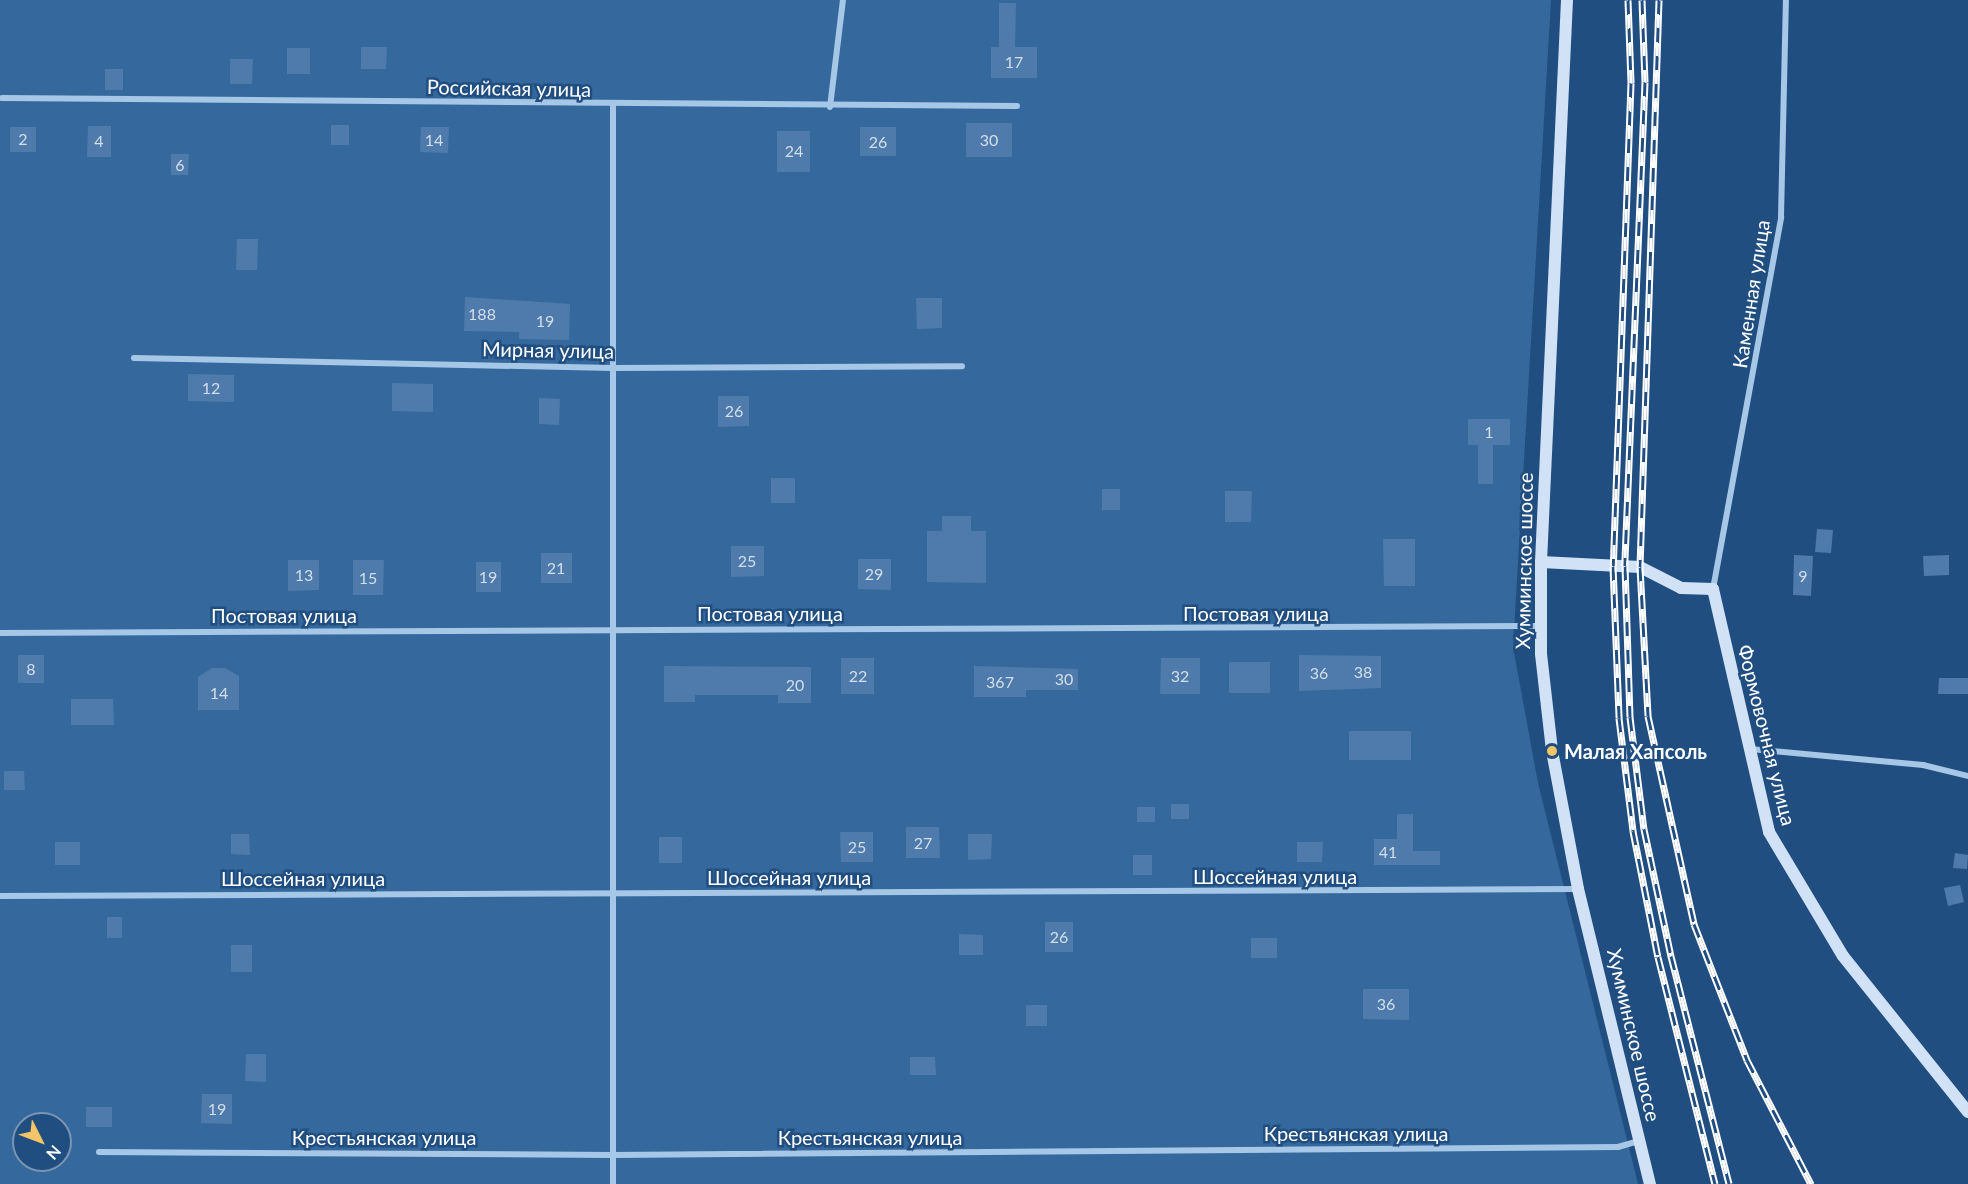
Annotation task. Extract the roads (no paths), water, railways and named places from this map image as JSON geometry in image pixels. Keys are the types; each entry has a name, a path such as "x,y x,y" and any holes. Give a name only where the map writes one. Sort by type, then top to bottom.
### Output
{"main road":[{"name":"Хумминское шоссе","path":"1568,0 1539,626 1552,751 1578,889 1650,1184"},
{"path":"1541,562 1640,567 1681,588 1713,590"},
{"name":"Формовочная улица","path":"1713,590 1768,832 1843,956 1968,1112"}],"street":[{"path":"830,106 843,0"},
{"name":"Каменная улица","path":"1713,590 1781,217 1786,0"},
{"name":"Российская улица","path":"2,98 613,106 1017,106"},
{"path":"613,106 613,1184"},
{"name":"Мирная улица","path":"134,358 613,368 962,366"},
{"name":"Постовая улица","path":"0,633 1539,626"},
{"path":"1749,749 1923,765 1968,776"},
{"name":"Шоссейная улица","path":"0,896 1578,889"},
{"name":"Крестьянская улица","path":"99,1152 613,1155 1618,1148 1639,1141"}],"railway":[{"path":"1628,0 1631,83 1613,566 1619,718 1633,831 1658,957 1715,1184"},
{"path":"1642,0 1645,82 1625,566 1630,717 1644,829 1671,956 1729,1184"},
{"path":"1659,0 1640,567 1648,716 1694,924 1747,1060 1811,1184"}],"place":[{"name":"Малая Хапсоль","path":"1552,751"}]}
